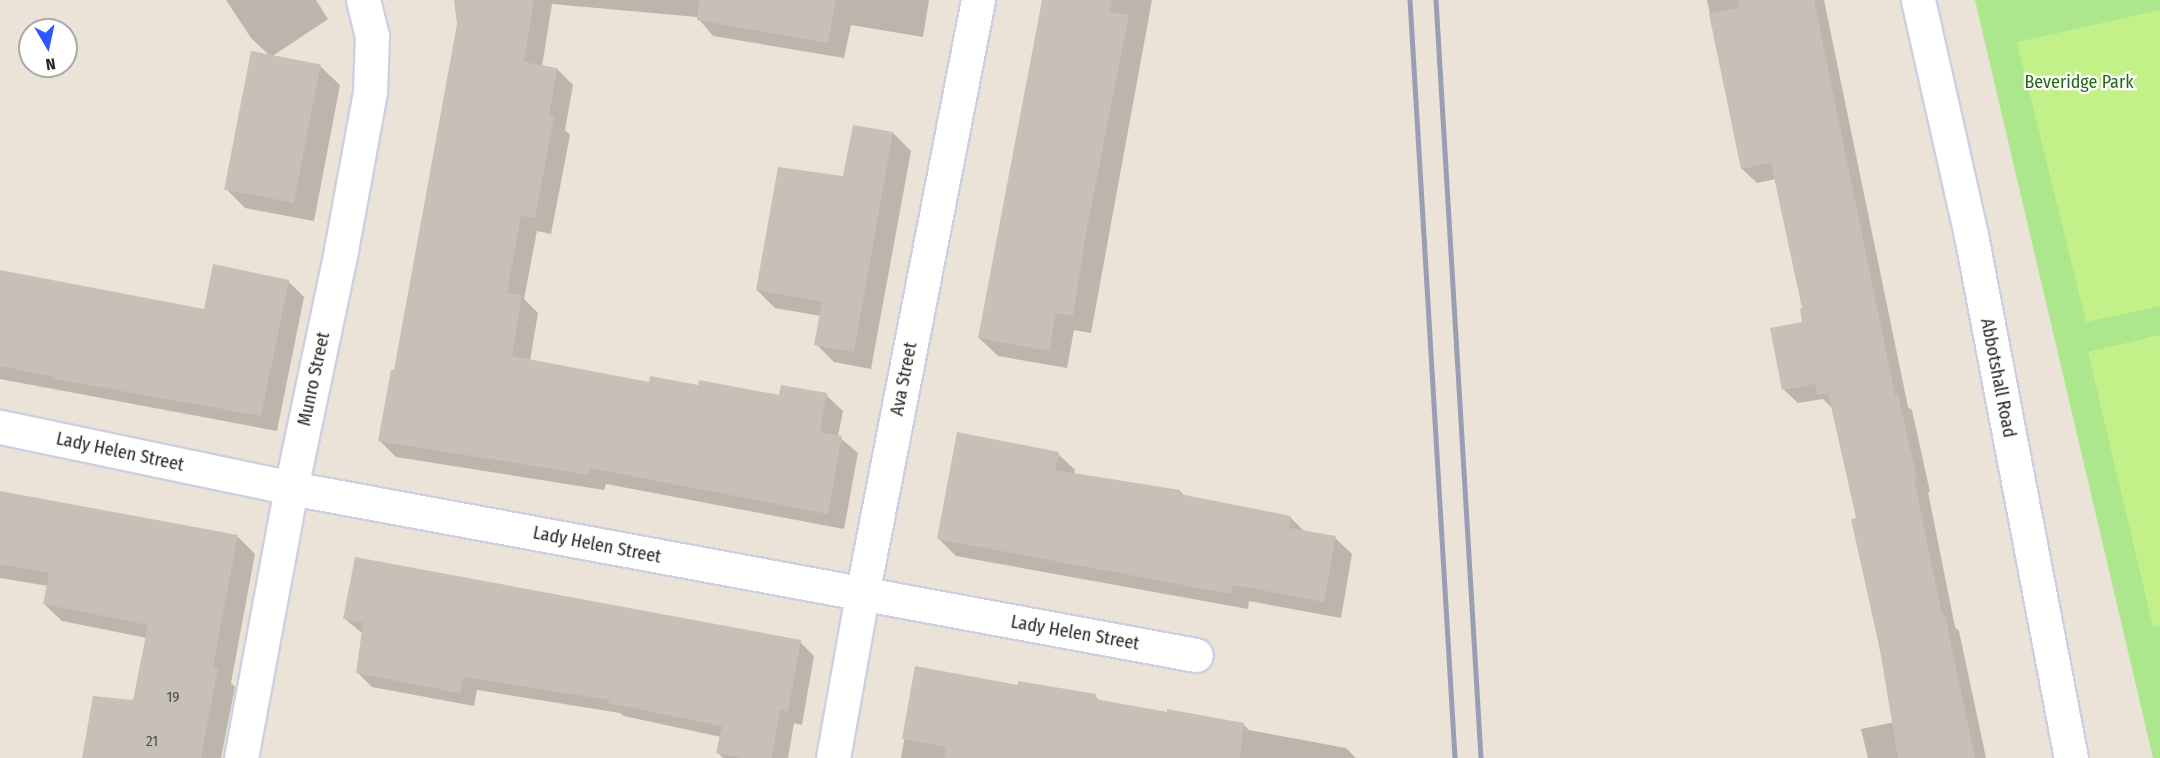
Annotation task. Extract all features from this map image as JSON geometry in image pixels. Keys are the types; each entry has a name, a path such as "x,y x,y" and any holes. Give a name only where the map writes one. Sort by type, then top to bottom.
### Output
{"street":[{"name":"Munro Street","path":"241,758 291,489 341,250 370,92 372,36 363,0"},
{"name":"Ava Street","path":"833,758 862,595 978,0"},
{"name":"Abbotshall Road","path":"1918,0 1971,235 2072,758"},
{"name":"Lady Helen Street","path":"0,427 291,489 1196,655"}],"green space":[{"name":"Beveridge Park","path":"1975,0 2160,0 2160,758 2153,758"},
{"path":"2160,10 2160,306 2086,322 2017,42"},
{"path":"2160,335 2160,625 2153,627 2088,352"}],"building":[{"path":"454,0 534,0 524,62 557,68 549,116 554,117 535,218 521,216 507,293 522,295 512,356 649,382 650,376 698,385 699,380 779,395 781,385 827,393 820,432 842,436 828,514 590,468 588,475 378,441 391,370 394,370 457,24"},
{"path":"699,0 836,0 828,43 697,20"},
{"path":"1042,0 1112,0 1110,12 1129,15 1087,228 1073,316 1056,313 1049,351 978,338"},
{"path":"1737,0 1814,0 1895,395 1898,395 1917,478 1914,478 1942,615 1945,615 1975,758 1898,758 1880,650 1851,519 1856,518 1828,393 1817,395 1815,384 1782,390 1770,328 1802,322 1800,309 1802,308 1771,163 1741,169 1709,14 1739,8"},
{"path":"251,51 321,65 294,203 224,189"},
{"path":"853,125 893,132 854,352 814,345 822,302 756,290 778,167 843,176"},
{"path":"213,264 289,280 261,416 54,379 55,377 0,366 0,270 204,309"},
{"path":"957,432 1059,452 1055,470 1180,490 1180,494 1291,516 1289,528 1336,536 1324,602 1233,585 1231,594 937,539"},
{"path":"0,491 238,535 213,667 218,668 201,758 82,758 93,696 133,700 148,625 43,604 49,573 0,564"},
{"path":"355,557 801,640 788,712 780,710 772,758 740,758 716,753 722,726 608,703 609,700 464,677 460,693 356,673 363,623 343,619"},
{"path":"915,666 1018,685 1018,681 1096,694 1095,699 1244,723 1240,758 944,758 946,747 902,739"}],"railway":[{"path":"1410,0 1455,758"},
{"path":"1436,0 1481,758"}]}
